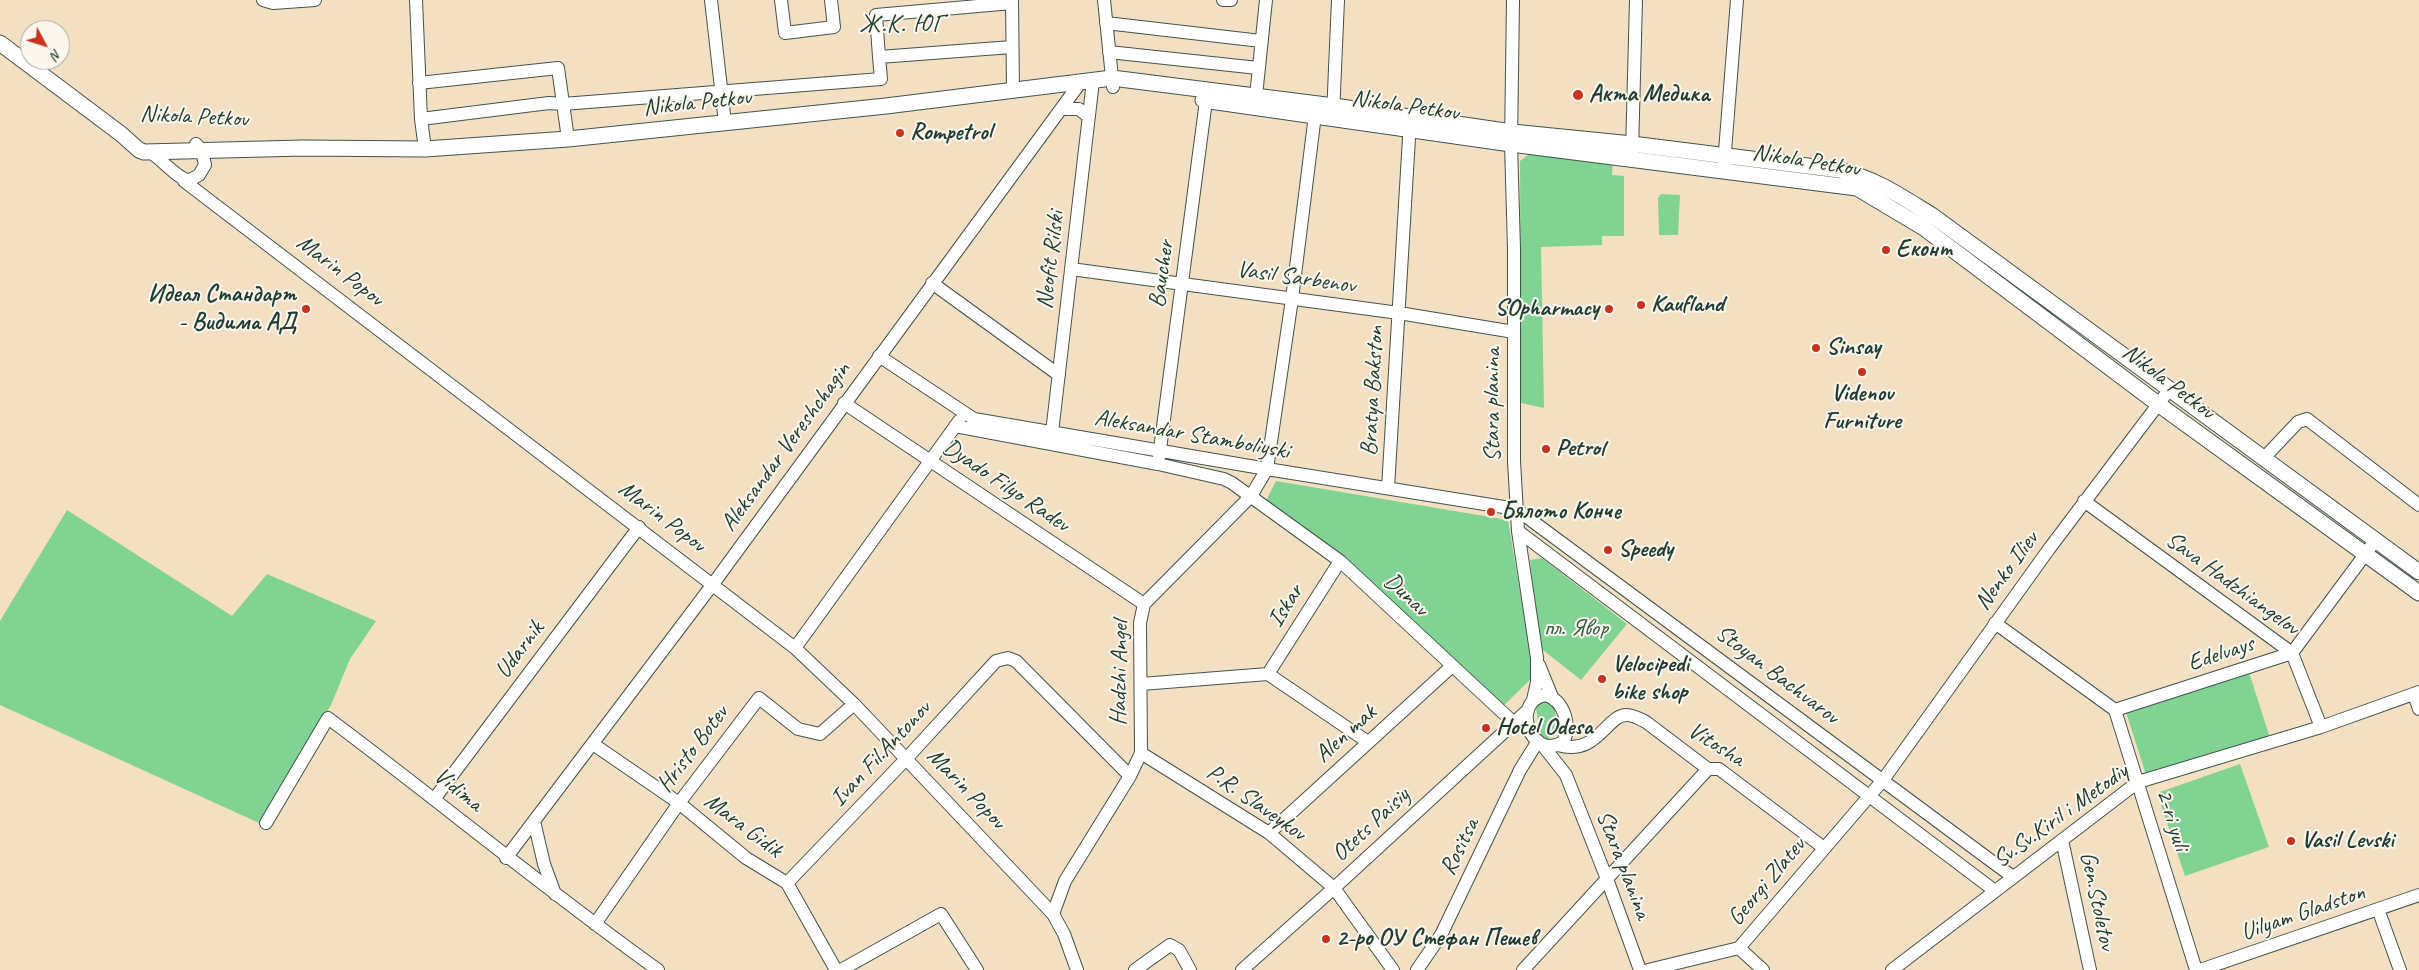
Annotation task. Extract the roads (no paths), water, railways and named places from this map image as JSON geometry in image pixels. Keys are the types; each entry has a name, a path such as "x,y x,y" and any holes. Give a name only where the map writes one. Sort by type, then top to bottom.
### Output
{"main road":[{"path":"0,43 121,134"},
{"name":"Nikola Petkov","path":"121,134 141,142 178,147 199,147 247,142 304,148 425,149 568,139 886,106 1013,89 1087,82 1112,82 1511,138 1632,151 1724,164 1838,184 1857,188 1873,196 1932,234 2158,404 2419,593"},
{"name":"Nikola Petkov","path":"1207,95 1256,96 1315,110"},
{"name":"Nikola Petkov","path":"121,134 139,150 150,152 178,147"},
{"name":"Nikola Petkov","path":"1724,164 1839,170 1862,175 1885,186 1933,216 2419,572"}],"street":[{"path":"263,0 273,3 315,0"},
{"path":"416,0 420,119 425,149"},
{"path":"712,0 725,123"},
{"path":"781,0 785,33 834,27 831,0"},
{"path":"1104,0 1112,82"},
{"path":"1222,0 1231,0"},
{"path":"1256,96 1266,0"},
{"path":"1334,112 1338,0"},
{"name":"Stara planina","path":"1513,0 1511,138 1514,332 1513,410 1518,532 1537,658 1536,682 1530,705"},
{"path":"1632,151 1636,0"},
{"path":"1724,164 1737,0"},
{"path":"420,119 549,103 563,104 722,93 881,79 876,15 1012,2 1013,89"},
{"path":"1106,23 1261,41"},
{"path":"878,57 1012,47"},
{"path":"1109,52 1258,68"},
{"path":"419,83 558,68 568,139"},
{"name":"Aleksandar Vereshchagin","path":"506,858 713,584 1061,109 1087,82"},
{"name":"Neofit Rilski","path":"1051,439 1089,116 1087,82"},
{"name":"Baucher","path":"1159,457 1207,95"},
{"path":"1061,109 1079,109 1089,116"},
{"path":"1268,464 1292,299 1315,110"},
{"name":"Bratya Bakston","path":"1388,488 1410,123"},
{"path":"171,168 178,147"},
{"path":"150,152 184,180 195,179 205,165 199,147"},
{"path":"202,171 207,198"},
{"name":"Marin Popov","path":"184,180 795,648 854,704 1053,914 1064,934 1076,970"},
{"name":"Vasil Sarbenov","path":"1071,269 1399,313 1514,332"},
{"path":"932,283 1059,375"},
{"name":"Aleksandar Stamboliyski","path":"879,356 974,419 1051,439"},
{"name":"Nenko Iliev","path":"1870,796 1995,622 2169,390"},
{"name":"Dyado Filyo Radev","path":"844,403 1144,604"},
{"path":"795,648 964,414"},
{"path":"2263,459 2298,422 2307,419 2419,505"},
{"name":"Aleksandar Stamboliyski","path":"955,426 1051,439 1159,457 1268,464 1388,488 1516,509"},
{"name":"Aleksandar Stamboliyski","path":"1159,457 1224,479 1251,496"},
{"name":"Hadzhi Angel","path":"1053,914 1065,880 1130,776 1141,753 1140,623 1144,604 1251,496 1268,464"},
{"name":"Dunav","path":"1251,496 1340,561 1514,723 1529,729"},
{"name":"Sava Hadzhiangelov","path":"2084,502 2292,653 2321,727"},
{"name":"Stoyan Bachvarov","path":"1516,509 2013,877"},
{"name":"Udarnik","path":"435,798 639,527"},
{"name":"Stoyan Bachvarov","path":"1518,532 1996,891"},
{"name":"Edelvays","path":"2115,710 2292,653 2375,541"},
{"name":"Iskar","path":"1268,674 1340,561"},
{"path":"1995,622 2115,710"},
{"name":"Ivan Fil.Antonov","path":"787,884 996,661 1008,658 1016,661 1130,776"},
{"name":"Stara planina","path":"1537,658 1552,697"},
{"name":"Alen mak","path":"1269,833 1451,666"},
{"path":"1141,684 1268,674 1368,742"},
{"path":"2416,693 2419,709"},
{"name":"Sv.Sv.Kiril i Metodiy","path":"1899,968 2013,877 2138,782 2321,727 2416,693"},
{"path":"1567,726 1561,745 1541,744 1529,729 1530,705 1539,696 1552,697 1562,707 1567,726 1583,745"},
{"name":"Hristo Botev","path":"594,924 678,803 759,698 798,729 820,734 854,704"},
{"name":"Otets Paisiy","path":"1242,970 1514,723 1530,705"},
{"name":"2-ri yuli","path":"2115,710 2198,970"},
{"name":"Vitosha","path":"1561,745 1583,745 1599,736 1620,716 1627,715 1646,722 1708,769 1719,769 1824,848"},
{"name":"Vidima","path":"266,823 328,718 435,798 506,858 658,970"},
{"name":"Mara Gidik","path":"593,744 678,803 746,858 787,884 836,970"},
{"name":"Stara planina","path":"1541,744 1566,775"},
{"name":"Rositsa","path":"1417,970 1441,935 1520,770 1541,744"},
{"name":"Stara planina","path":"1561,745 1566,775 1640,970"},
{"name":"P.R. Slaveykov","path":"1141,753 1269,833 1334,888 1393,970"},
{"path":"1527,968 1708,769"},
{"name":"Georgi Zlatev","path":"1648,970 1738,948 1870,796"},
{"path":"534,821 544,864 555,894"},
{"name":"Gen.Stoletov","path":"2062,840 2090,970"},
{"name":"Uilyam Gladston","path":"2198,970 2419,895"},
{"path":"2378,909 2400,970"},
{"path":"841,970 941,914 977,970"},
{"path":"1135,970 1170,945 1179,950 1190,970"},
{"path":"1738,948 1763,970"}],"place":[{"name":"Акта Медика","path":"1578,95"},
{"name":"Rompetrol","path":"900,133"},
{"name":"Еконт","path":"1886,250"},
{"name":"Kaufland","path":"1641,305"},
{"name":"Идеал Стандарт - Видима АД","path":"306,309"},
{"name":"SOpharmacy","path":"1609,309"},
{"name":"Sinsay","path":"1816,348"},
{"name":"Videnov Furniture","path":"1862,372"},
{"name":"Petrol","path":"1546,449"},
{"name":"Бялото Конче","path":"1491,512"},
{"name":"Speedy","path":"1608,550"},
{"name":"Velocipedi bike shop","path":"1602,679"},
{"name":"Hotel Odesa","path":"1486,728"},
{"name":"Vasil Levski","path":"2291,841"},
{"name":"2-ро ОУ Стефан Пешев","path":"1326,939"}],"district":[{"name":"Ж.К. ЮГ","path":"902,25"}],"park label":[{"name":"пл. Явор","path":"1576,629"}]}
